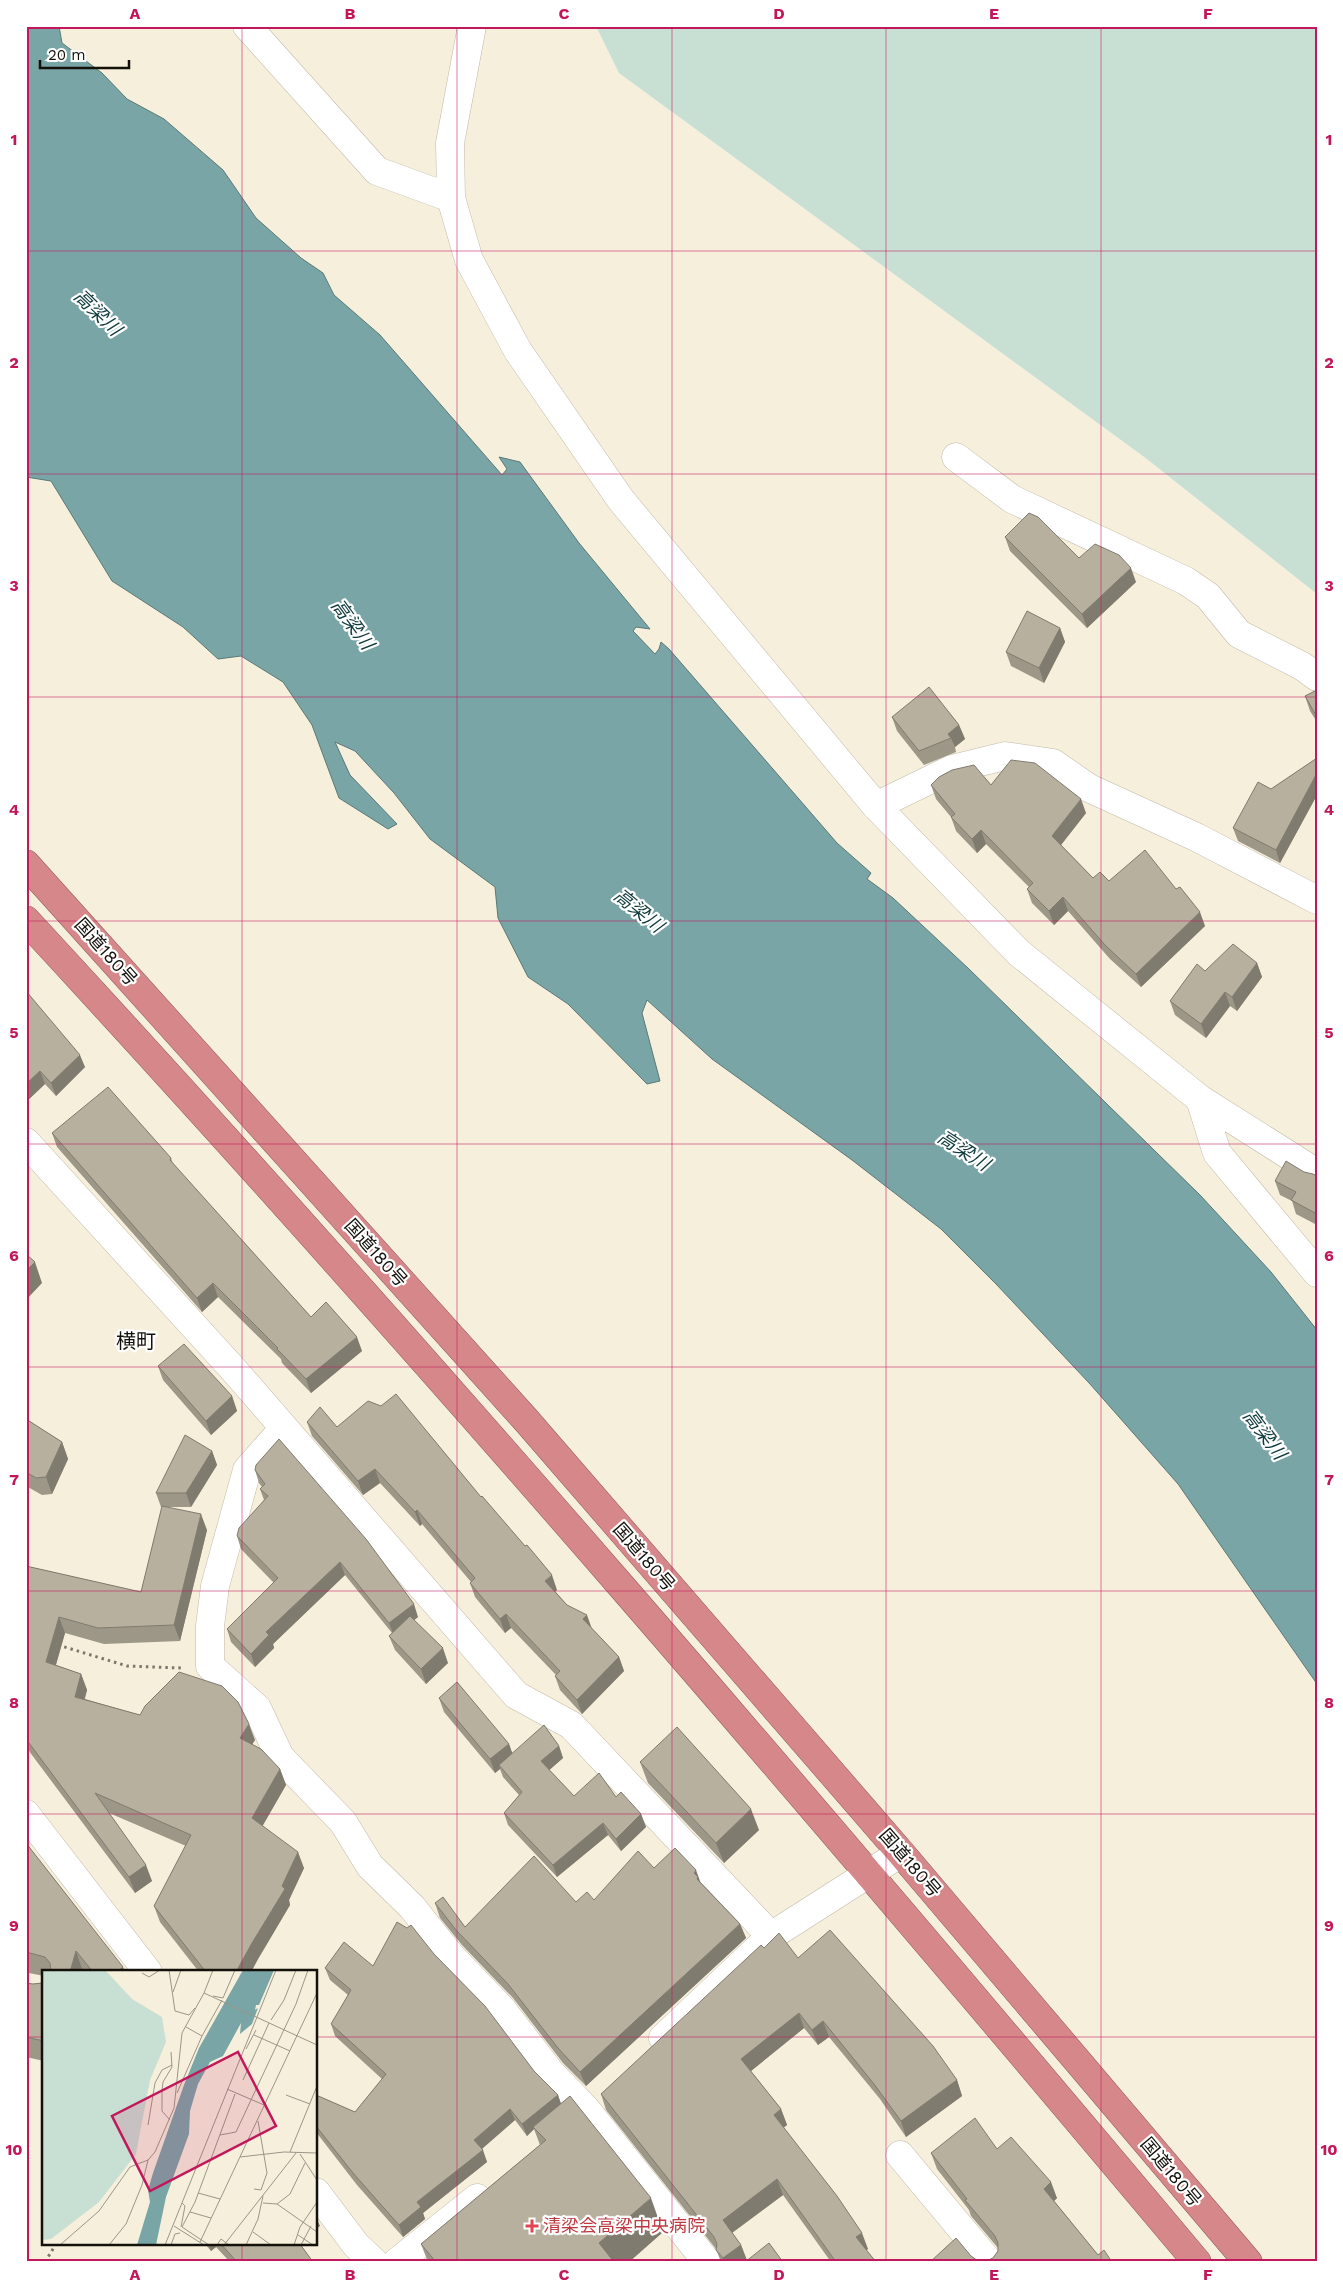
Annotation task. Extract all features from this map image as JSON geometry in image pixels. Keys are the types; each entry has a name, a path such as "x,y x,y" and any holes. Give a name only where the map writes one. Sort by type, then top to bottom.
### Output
{"highway":[{"name":"国道180号","path":"26,864 519,1413 901,1853 1248,2262"},
{"name":"国道180号","path":"26,920 498,1444 870,1873 1197,2262"}],"street":[{"path":"247,26 377,171 451,198"},
{"path":"472,26 450,143 451,198 469,260 518,351 616,493 876,806 1019,954 1200,1099 1317,1173"},
{"path":"956,457 1012,499 1186,581 1208,596 1239,634 1302,666 1317,677"},
{"path":"876,806 902,792 961,767 1005,756 1053,763 1089,788 1196,837 1317,900"},
{"path":"1200,1099 1217,1153 1317,1273"},
{"path":"26,1142 233,1369 516,1695 571,1725 771,1936"},
{"path":"284,1428 247,1470 215,1586 210,1626 210,1666 258,1708 280,1757 343,1822 370,1866 412,1907 450,1955 502,2008 551,2073 585,2108 707,2262"},
{"path":"26,1814 146,1970"},
{"path":"642,2058 771,1936 901,1853"},
{"path":"564,2126 607,2089"},
{"path":"900,2155 990,2262"},
{"path":"397,2262 498,2181"},
{"path":"318,2195 356,2244 374,2262"}],"path":[{"path":"54,1644 127,1666 175,1669 210,1666"},
{"path":"45,2262 55,2246"}],"green space":[{"path":"596,26 1317,26 1317,594 1147,459 619,73"}],"water":[{"name":"高梁川","path":"26,26 59,26 62,43 102,73 127,99 164,119 223,170 256,218 301,258 323,273 334,295 380,335 502,475 507,469 499,457 520,462 579,543 650,629 636,627 633,631 655,654 661,642 669,649 837,843 871,873 867,879 893,898 969,969 1200,1195 1271,1272 1317,1330 1317,1684 1178,1484 1090,1384 996,1284 941,1229 852,1160 712,1059 647,1000 642,1013 660,1081 647,1084 568,1004 528,977 498,918 495,887 430,839 394,793 355,751 335,742 350,775 397,824 388,829 339,798 312,725 283,682 241,656 218,659 183,627 112,581 51,481 26,477"}],"building":[{"path":"1029,513 1038,517 1079,558 1095,544 1119,555 1131,568 1082,614 1005,537"},
{"path":"1027,611 1060,628 1039,668 1006,652"},
{"path":"929,687 959,725 948,734 951,738 919,751 892,717"},
{"path":"1317,690 1317,717 1305,696"},
{"path":"1317,758 1317,773 1276,850 1233,828 1258,782 1271,789"},
{"path":"1011,760 1035,763 1081,799 1052,836 1093,878 1100,872 1109,881 1145,850 1176,889 1180,887 1200,912 1136,974 1105,945 1063,897 1049,911 1027,889 1033,883 981,830 972,839 951,817 955,814 931,785 939,777 952,770 974,765 991,785"},
{"path":"1233,944 1257,963 1232,997 1225,992 1201,1024 1170,1001 1197,964 1205,971"},
{"path":"26,991 80,1055 51,1083 40,1071 26,1084"},
{"path":"108,1087 171,1158 170,1160 311,1317 326,1302 357,1337 306,1379 213,1283 197,1298 52,1133"},
{"path":"1286,1161 1304,1172 1317,1176 1317,1214 1291,1200 1296,1192 1275,1181"},
{"path":"26,1254 35,1262 26,1271"},
{"path":"184,1344 232,1396 206,1421 158,1366"},
{"path":"396,1394 481,1497 525,1546 527,1545 552,1575 545,1581 567,1605 587,1615 583,1619 619,1657 577,1700 555,1676 560,1671 506,1614 500,1619 470,1583 475,1578 417,1510 415,1512 375,1469 358,1481 307,1422 320,1407 337,1427 368,1401 381,1406"},
{"path":"26,1419 62,1442 46,1477 36,1478 26,1472"},
{"path":"185,1435 212,1451 186,1493 156,1493"},
{"path":"279,1439 366,1539 414,1604 389,1623 340,1562 266,1632 269,1635 251,1654 227,1629 278,1578 237,1536 239,1528 268,1496 260,1489 265,1484 255,1470 256,1465"},
{"path":"162,1506 201,1514 174,1625 98,1628 59,1617 46,1662 81,1674 75,1697 140,1715 145,1706 179,1672 222,1686 238,1702 249,1724 240,1738 261,1749 280,1769 252,1818 298,1852 282,1886 285,1889 237,1970 204,1970 154,1906 191,1835 95,1793 146,1865 129,1877 26,1739 26,1566 141,1592"},
{"path":"410,1616 443,1648 421,1669 389,1636"},
{"path":"457,1682 509,1744 490,1759 439,1698"},
{"path":"544,1725 559,1746 541,1761 574,1796 599,1773 616,1797 621,1792 641,1814 616,1839 603,1823 553,1865 504,1813 522,1792 499,1765"},
{"path":"677,1727 751,1809 716,1843 640,1762"},
{"path":"26,1843 123,1967 119,1970 91,1970 76,1951 71,1970 51,1970 50,1963 45,1957 26,1952 26,1919 29,1920 26,1917"},
{"path":"675,1848 696,1870 694,1873 698,1877 697,1879 740,1924 580,2072 558,2048 508,1984 456,1930 435,1903 443,1897 465,1927 534,1856 576,1902 587,1892 594,1900 638,1851 654,1868"},
{"path":"397,1922 407,1928 411,1925 434,1954 485,2006 534,2071 558,2095 522,2124 510,2109 474,2140 483,2150 417,2202 421,2207 399,2225 353,2173 318,2129 318,2096 355,2112 386,2074 331,2024 351,1990 325,1968 344,1942 373,1966"},
{"path":"830,1930 933,2046 957,2080 901,2121 823,2021 812,2030 799,2013 741,2059 781,2109 774,2115 837,2196 862,2233 856,2237 876,2262 836,2262 777,2179 723,2220 741,2245 723,2258 716,2250 717,2244 714,2237 601,2094 761,1945 764,1948 779,1933 798,1958"},
{"path":"26,1983 42,1983 42,2041 26,2037"},
{"path":"570,2096 651,2198 599,2243 614,2262 436,2262 421,2244 546,2140 533,2127"},
{"path":"975,2118 997,2149 1011,2137 1051,2182 1044,2189 1098,2255 1104,2250 1112,2262 930,2262 956,2238 971,2256 978,2261 986,2261 993,2258 998,2251 998,2243 995,2236 965,2200 967,2199 931,2153"},
{"path":"769,2243 783,2262 745,2262"},
{"path":"223,2246 301,2246 313,2262 237,2262"}],"place":[{"name":"清梁会高梁中央病院","path":"532,2226"}],"district":[{"name":"横町","path":"136,1341"}]}
